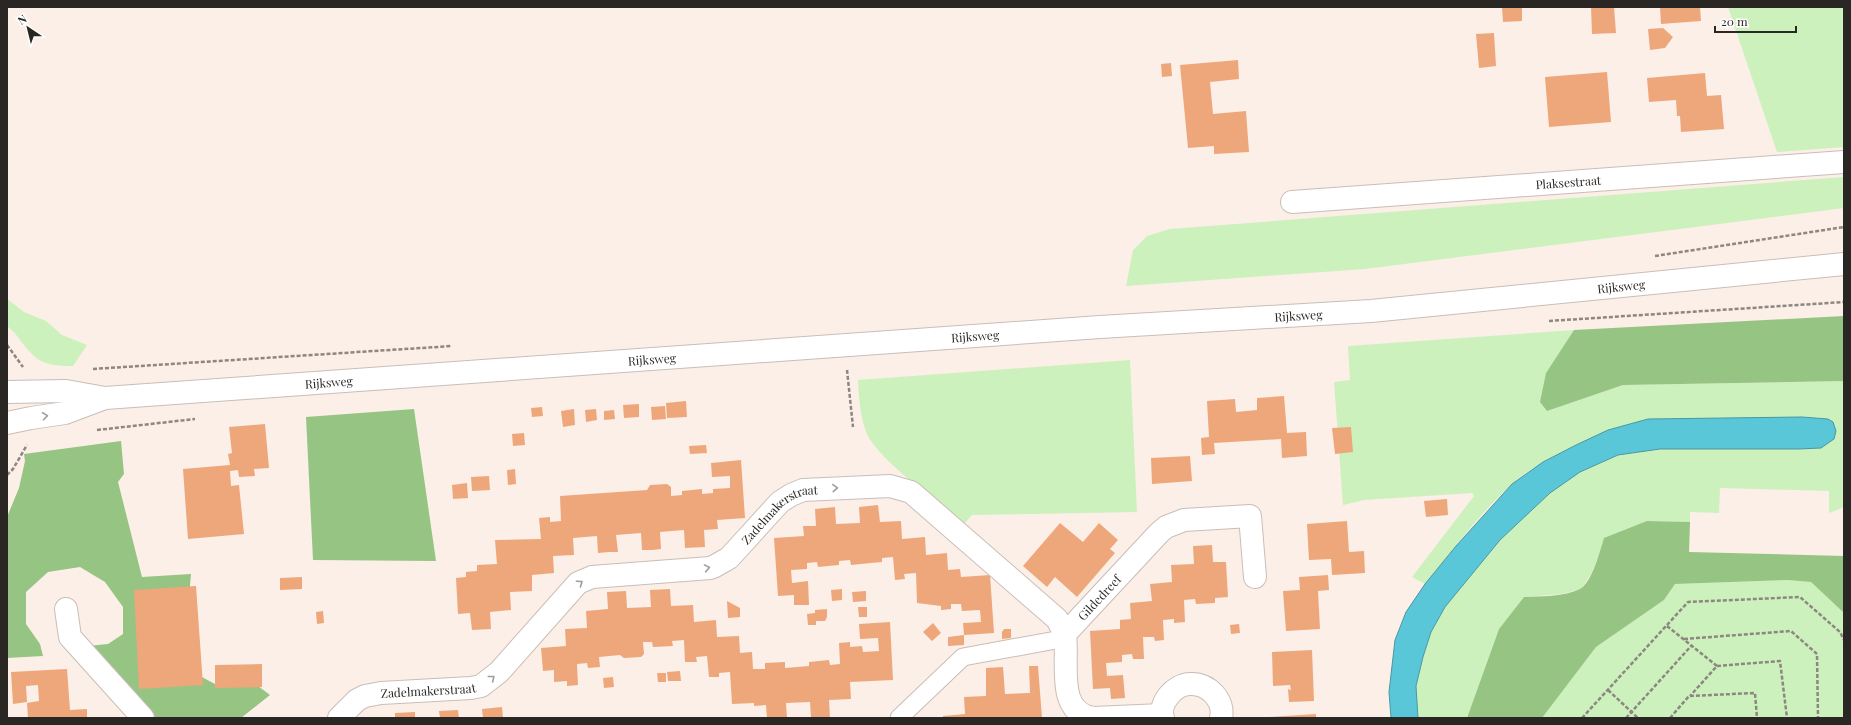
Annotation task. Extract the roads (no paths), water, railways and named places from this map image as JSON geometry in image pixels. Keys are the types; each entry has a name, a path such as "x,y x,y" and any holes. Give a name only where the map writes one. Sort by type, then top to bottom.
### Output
{"street":[{"name":"Plaksestraat","path":"1292,202 1844,162"},
{"name":"Rijksweg","path":"7,392 66,391 105,398 1100,327 1371,311 1844,264"},
{"name":"Rijksweg","path":"7,424 31,418 65,413 105,398"},
{"name":"Zadelmakerstraat","path":"339,718 357,700 365,696 381,693 470,688 481,686 499,672 578,583 592,577 710,568 715,566 729,558 786,497 803,490 890,486 911,492 1057,619 1065,634"},
{"name":"Gildedreef","path":"899,718 963,657 1056,640 1065,634 1159,533 1166,527 1179,521 1250,516 1255,577"},
{"path":"66,609 70,637 143,718"},
{"path":"1065,634 1066,693 1078,712 1087,717 1162,716 1164,702 1175,689 1190,684 1206,687 1218,699 1222,714 1221,718"}],"water":[{"path":"1802,417 1828,419 1833,422 1836,431 1834,439 1821,448 1660,449 1618,455 1580,472 1550,493 1500,540 1445,607 1431,632 1423,657 1416,686 1418,718 1391,718 1389,692 1395,640 1406,612 1425,584 1456,546 1512,484 1543,462 1576,445 1608,430 1648,419"}]}
